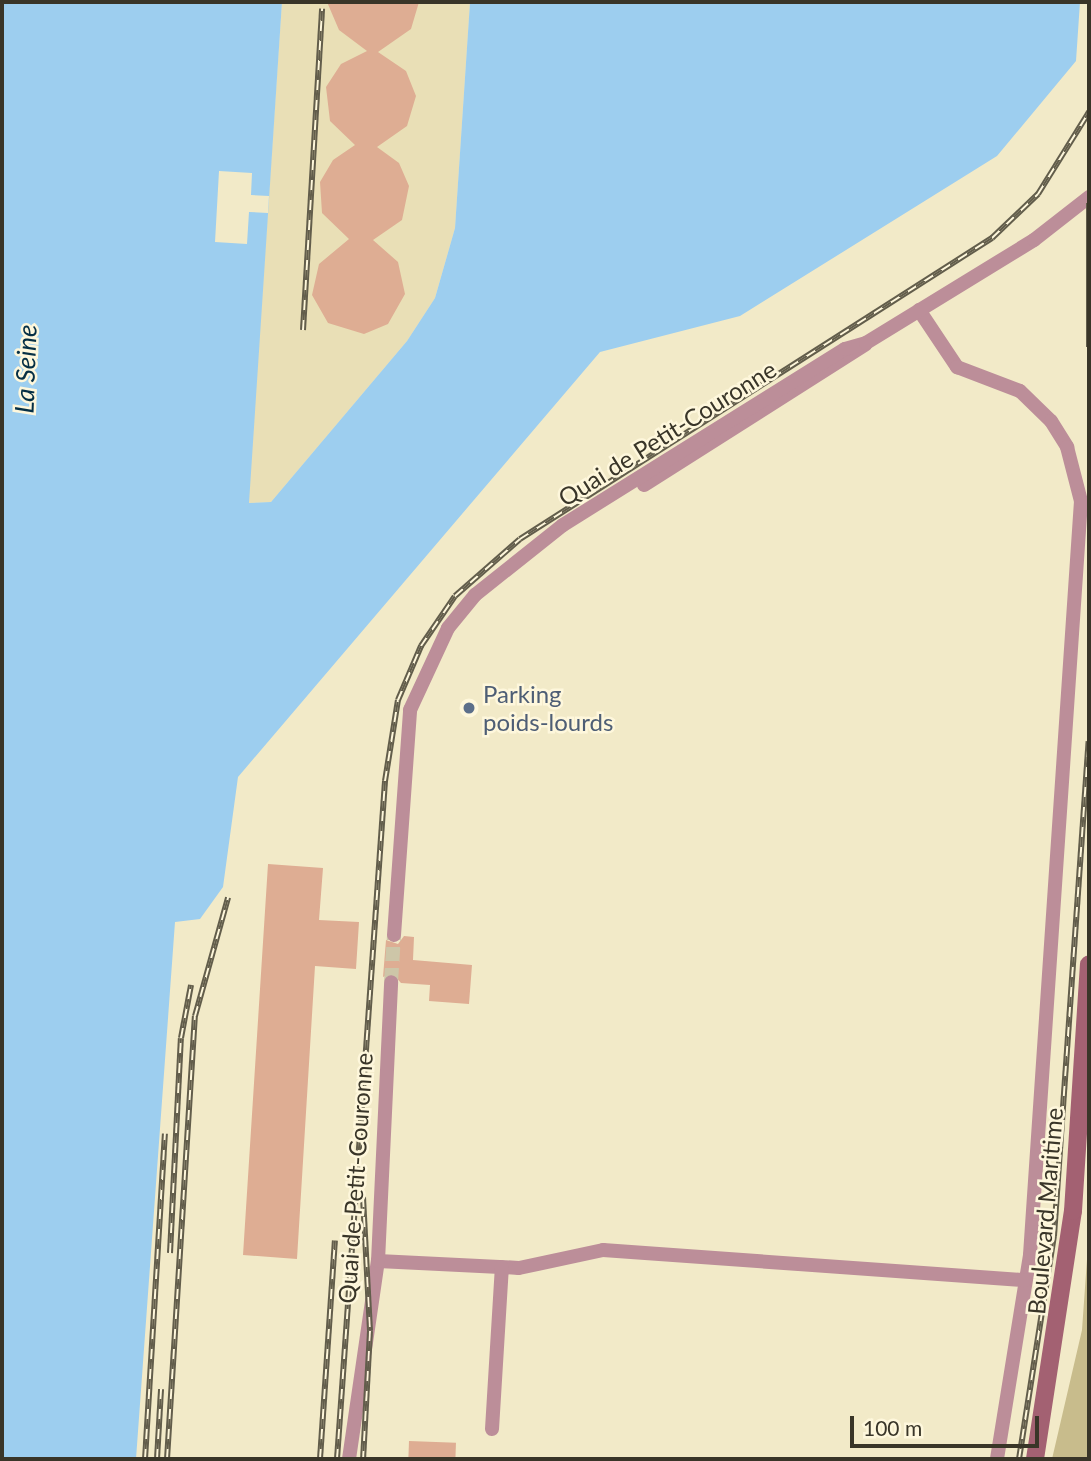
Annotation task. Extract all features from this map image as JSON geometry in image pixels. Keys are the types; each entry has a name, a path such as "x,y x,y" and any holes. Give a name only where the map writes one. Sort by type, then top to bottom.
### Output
{"street":[{"name":"Quai de Petit-Couronne","path":"394,935 410,710 448,628 500,573 675,454 845,349 866,344 1069,218 1089,197"},
{"name":"Quai de Petit-Couronne","path":"1069,218 1089,217"},
{"path":"919,310 957,367 1020,391 1051,421 1067,447 1081,501 1025,1280 997,1459"},
{"name":"Boulevard Maritime","path":"1035,1459 1070,1239 1089,965"},
{"name":"Quai de Petit-Couronne","path":"349,1459 378,1261 391,982"},
{"path":"378,1261 502,1267 603,1250 1025,1280"},
{"path":"492,1429 502,1267"}],"shaded area":[{"path":"282,2 470,2 455,228 435,298 407,341 271,502 248,503"},
{"path":"1089,1231 1089,1452 1087,1459 1052,1459 1082,1330"}],"water":[{"name":"La Seine","path":"2,2 282,2 249,503 271,502 407,341 435,298 455,228 470,2 1080,2 1076,61 997,156 740,316 600,352 238,777 223,887 200,919 175,922 136,1459 2,1459"}],"pier":[{"path":"219,171 252,173 251,195 269,196 268,213 249,212 247,244 215,242"}],"building":[{"path":"327,2 419,2 411,29 378,52 406,71 416,96 407,126 377,147 399,163 409,186 402,220 373,240 398,262 405,294 388,324 364,334 328,323 312,295 319,264 349,239 322,213 320,182 333,160 355,145 330,121 326,87 341,64 367,51 339,30"},
{"path":"268,864 323,868 319,920 359,922 356,969 315,966 297,1259 243,1255"},
{"path":"404,936 414,937 413,960 472,965 469,1004 429,1001 430,985 401,983 392,973 383,977 386,940 398,944"},
{"path":"409,1441 456,1443 455,1459 408,1459"}],"tunnel":[{"path":"391,982 394,935"}],"railway":[{"path":"303,330 322,9"},
{"path":"337,1459 385,781 398,700 421,646 455,596 520,539 992,238 1038,194 1089,112"},
{"path":"1089,203 1089,347"},
{"path":"1019,1459 1054,1236 1089,741"},
{"path":"167,1459 195,1016 228,898"},
{"path":"170,1253 181,1038 191,985"},
{"path":"145,1459 165,1134"},
{"path":"363,1197 370,1331 363,1459"},
{"path":"320,1459 335,1241"},
{"path":"157,1459 161,1389"}],"place":[{"name":"Parking poids-lourds","path":"469,708"}]}
